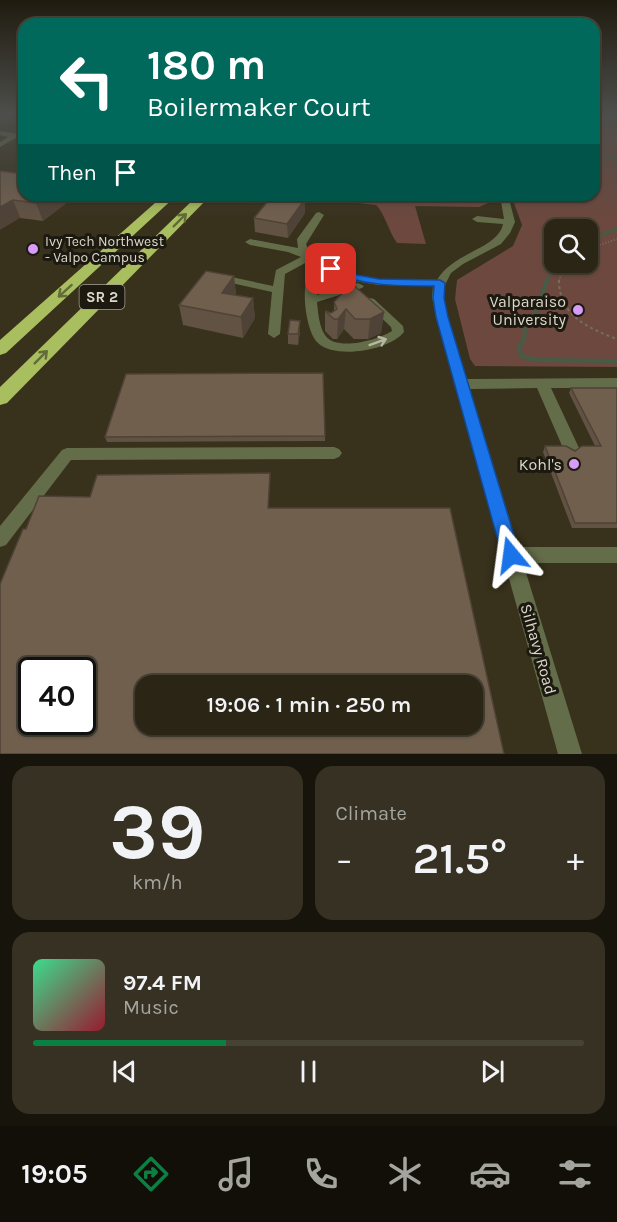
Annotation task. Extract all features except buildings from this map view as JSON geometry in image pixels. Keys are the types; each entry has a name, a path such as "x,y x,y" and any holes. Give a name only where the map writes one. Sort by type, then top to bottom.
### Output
{"highway":[{"name":"SR 2","path":"0,349 164,201"},
{"name":"SR 2","path":"0,399 199,201"}],"street":[{"path":"250,242 291,249 342,274 366,280 440,283 448,270 458,262 496,243 504,235 510,222 505,201"},
{"path":"308,258 301,244 302,239 319,215"},
{"path":"477,219 510,222"},
{"path":"274,334 280,272 308,258"},
{"path":"321,264 313,276 312,305 315,332 329,345 371,345 394,336 398,332 397,326 355,288"},
{"path":"222,278 278,290"},
{"path":"312,305 355,288 366,280"},
{"name":"Silhavy Road","path":"440,283 438,298 442,317 570,754"},
{"path":"312,305 329,327"},
{"path":"338,337 348,346"},
{"path":"542,383 571,448"},
{"path":"462,384 617,383"},
{"path":"0,539 67,454 334,453"},
{"path":"511,555 617,555"}],"path":[{"path":"598,246 617,239"},
{"path":"559,273 561,303 565,309 578,321 617,339"}],"shaded area":[{"path":"600,148 617,148 617,367 475,366 470,359 455,299 457,280 513,246 522,225 513,201 600,201"},
{"path":"340,201 488,201 479,207 415,206 426,244 397,243 382,212 376,205"}],"waterway":[{"path":"600,152 617,160"},
{"path":"598,237 617,228"},
{"path":"547,281 550,273"},
{"path":"547,280 536,313 525,325 524,340 519,347 521,356 535,360 617,361"}],"place":[{"name":"Ivy Tech Northwest - Valpo Campus","path":"33,249"},
{"name":"Valparaiso University","path":"578,310"},
{"name":"Kohl's","path":"574,464"}],"route":[{"path":"331,269 354,278 379,282 440,283 438,298 442,317 511,555"}]}
